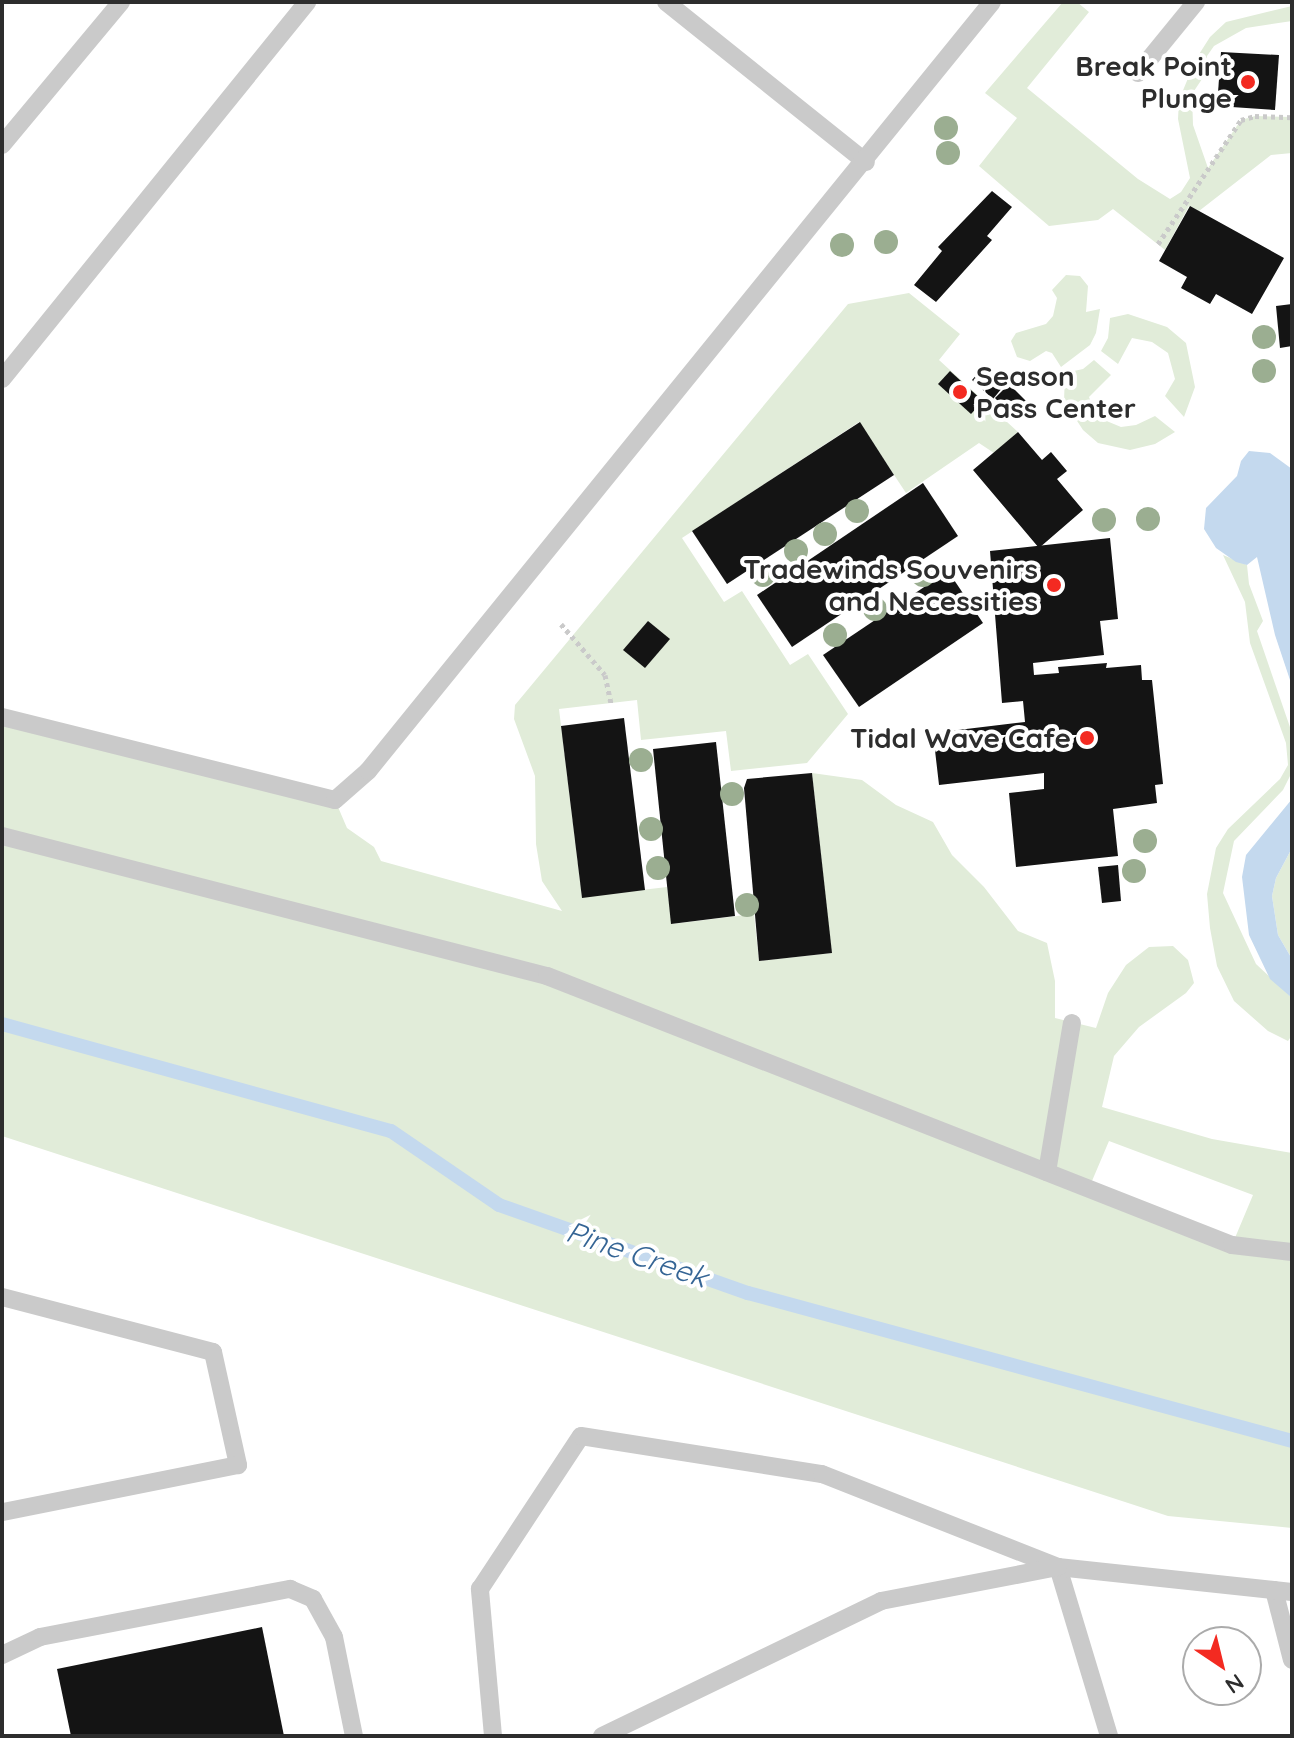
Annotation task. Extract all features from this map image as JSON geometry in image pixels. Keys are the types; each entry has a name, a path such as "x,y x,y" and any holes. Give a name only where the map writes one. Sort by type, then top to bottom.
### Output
{"lane":[{"path":"2,145 121,2"},
{"path":"2,379 307,2"},
{"path":"666,2 866,162"},
{"path":"2,717 335,800 368,771 787,253 866,162 992,2"},
{"path":"1138,73 1196,2"},
{"path":"2,836 547,976 1232,1245 1292,1252"},
{"path":"1047,1172 1072,1023"},
{"path":"2,1297 213,1352 238,1465 2,1512"},
{"path":"493,1736 480,1589 581,1436 822,1474 1058,1567 1283,1591 1292,1660"},
{"path":"602,1736 881,1601 1058,1567"},
{"path":"1058,1567 1109,1736"},
{"path":"2,1655 40,1637 290,1589 313,1599 334,1637 354,1736"}],"path":[{"path":"1158,244 1241,120 1255,116 1292,117"},
{"path":"561,624 574,634 605,675 611,703"}],"green space":[{"path":"1063,2 1077,2 1089,12 1027,88 1138,179 1170,199 1181,192 1190,178 1178,119 1179,100 1196,59 1210,37 1226,22 1292,6 1292,21 1246,28 1214,46 1207,56 1204,76 1192,94 1193,125 1208,168 1241,120 1255,116 1292,117 1292,153 1271,155 1199,211 1189,206 1165,250 1113,209 1098,220 1049,226 979,166 1017,118 985,93"},
{"path":"1066,275 1080,276 1088,286 1086,312 1100,309 1096,333 1090,345 1061,367 1052,353 1046,351 1030,361 1017,357 1011,341 1016,333 1046,324 1053,316 1057,298 1052,290"},
{"path":"909,293 960,334 939,360 1018,432 994,453 979,443 906,493 859,422 682,538 724,602 742,591 790,665 808,654 848,714 807,763 731,771 726,731 641,740 637,700 559,709 582,897 667,887 672,924 754,914 759,961 831,953 812,773 862,780 896,805 933,822 952,855 984,887 1018,931 1047,943 1055,981 1055,1018 1096,1028 1108,993 1126,965 1149,947 1173,946 1188,960 1194,983 1186,993 1139,1027 1114,1056 1102,1107 1212,1139 1292,1153 1292,1528 1168,1516 2,1136 2,717 335,800 347,828 374,847 381,861 562,911 542,881 536,844 535,776 514,719 515,705 848,304","holes":["1109,1141 1253,1195 1232,1245 1089,1188"]},
{"path":"1128,314 1167,327 1186,343 1195,387 1184,417 1165,396 1175,379 1168,353 1152,342 1132,338 1118,364 1101,351 1108,338 1110,318"},
{"path":"1094,360 1111,375 1089,397 1097,417 1121,427 1136,425 1155,416 1175,432 1155,444 1130,450 1098,443 1083,430 1064,401 1065,373 1083,369"},
{"path":"1223,555 1247,565 1249,584 1263,621 1257,631 1292,733 1292,772 1283,790 1234,841 1223,893 1256,964 1292,998 1292,1035 1288,1041 1268,1031 1234,1001 1217,966 1210,928 1207,894 1216,848 1228,829 1280,779 1288,765 1286,743 1250,643 1245,602"},
{"path":"1292,848 1292,959 1278,935 1272,896 1276,878"}],"water":[{"path":"1249,451 1270,453 1292,469 1292,686 1275,635 1257,557 1247,565 1236,562 1216,548 1204,529 1206,508 1237,476 1241,461"},
{"path":"1292,799 1292,848 1276,878 1272,896 1278,935 1292,959 1292,998 1270,979 1249,935 1242,877 1246,855"}],"building":[{"name":"Break Point Plunge","path":"1221,52 1279,55 1275,110 1217,106"},
{"path":"992,191 1012,207 987,236 992,240 936,302 914,285 942,251 938,247"},
{"path":"1190,206 1284,258 1252,314 1216,294 1210,304 1181,288 1187,277 1159,261"},
{"path":"1292,304 1292,346 1280,348 1276,306"},
{"path":"986,364 1007,382 993,399 972,380"},
{"name":"Season Pass Center","path":"950,371 983,401 971,414 938,384"},
{"path":"1009,384 1028,403 1014,418 995,398"},
{"path":"860,422 894,475 727,584 692,531"},
{"path":"1018,432 1042,460 1051,452 1067,471 1057,479 1083,510 1039,548 973,470"},
{"path":"923,483 958,536 792,647 757,595"},
{"path":"1110,538 1118,619 1100,621 1104,655 1033,663 1034,675 1059,673 1058,667 1107,663 1106,668 1141,665 1142,680 1152,680 1163,784 1155,785 1157,803 1113,809 1118,856 1016,867 1009,793 1044,789 1044,773 939,785 933,733 1025,722 1023,701 1002,703 990,551"},
{"path":"948,571 983,623 859,707 823,655"},
{"path":"648,621 670,639 645,668 623,650"},
{"path":"624,718 645,890 582,898 561,726"},
{"path":"716,742 735,916 671,924 653,749"},
{"path":"812,773 832,953 759,961 744,788 747,779"},
{"path":"1118,865 1121,901 1102,903 1098,867"},
{"path":"262,1627 284,1736 71,1736 57,1669"}],"waterway":[{"name":"Pine Creek","path":"2,1024 391,1131 499,1205 748,1293 1292,1441"}],"place":[{"name":"Break Point Plunge","path":"1248,82"},
{"name":"Season Pass Center","path":"960,392"},
{"name":"Tradewinds Souvenirs and Necessities","path":"1054,585"},
{"name":"Tidal Wave Cafe","path":"1087,738"}]}
